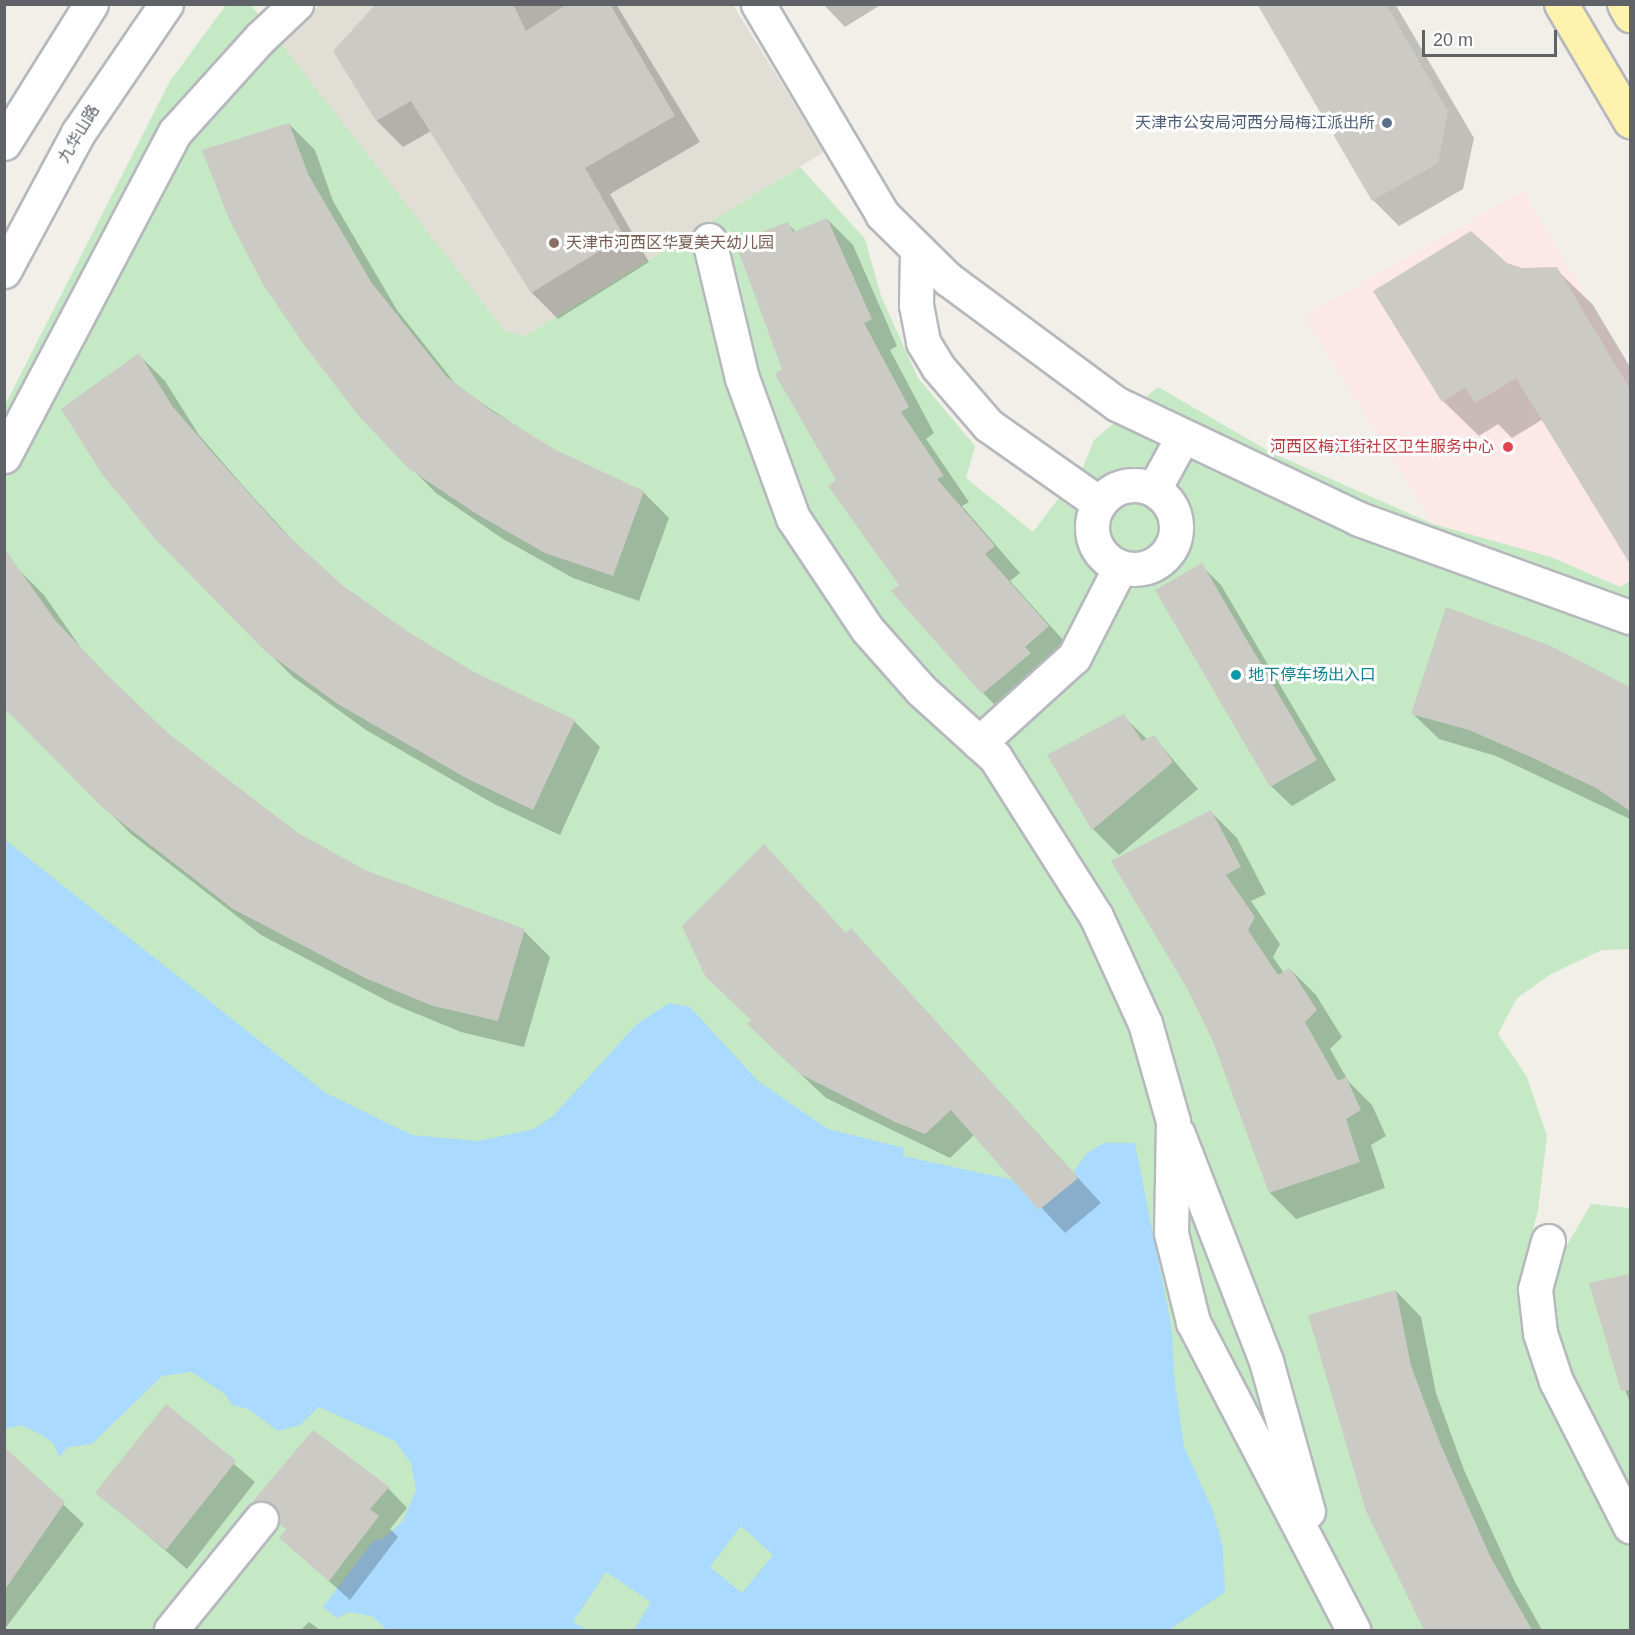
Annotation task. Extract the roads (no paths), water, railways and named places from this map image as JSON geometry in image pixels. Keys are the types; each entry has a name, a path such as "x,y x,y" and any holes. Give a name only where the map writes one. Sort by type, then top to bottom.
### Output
{"main road":[{"path":"1561,4 1630,121"},
{"path":"1624,4 1630,15"}],"street":[{"path":"4,143 91,4"},
{"name":"九华山路","path":"4,271 78,133 166,4"},
{"path":"4,456 175,132 260,38 296,4"},
{"path":"758,4 882,214 917,252 1117,404 1359,519 1630,617"},
{"path":"709,240 742,378 793,518 867,629 921,690 994,757 1044,829 1096,916 1144,1023 1173,1121 1266,1361 1327,1579"},
{"path":"917,252 916,305 923,342 938,367 988,425 1099,503"},
{"path":"1154,489 1183,436"},
{"path":"1130,484 1154,489 1173,509 1176,537 1161,561 1134,569 1120,567 1107,560 1094,540 1093,514 1099,503 1107,494 1130,484"},
{"path":"979,743 1074,657 1120,567"},
{"path":"1173,1121 1171,1233 1193,1322 1353,1630"},
{"path":"1548,1241 1535,1289 1540,1333 1556,1381 1630,1526"},
{"path":"171,1630 261,1519"}],"water":[{"path":"4,839 326,1093 412,1135 478,1141 534,1129 553,1116 637,1024 669,1003 690,1007 758,1081 828,1129 904,1148 903,1156 1013,1180 1039,1210 1078,1178 1074,1171 1087,1153 1103,1143 1135,1143 1172,1330 1174,1374 1184,1447 1212,1508 1223,1547 1225,1592 1169,1630 634,1630 651,1602 606,1572 573,1622 587,1630 387,1630 372,1616 349,1612 337,1618 323,1607 374,1540 383,1539 403,1521 416,1490 411,1463 395,1441 319,1407 300,1425 278,1431 248,1409 232,1405 225,1394 192,1372 162,1376 92,1444 68,1447 59,1457 54,1444 42,1435 21,1425 5,1429","holes":["741,1526 773,1555 742,1593 710,1567"]}],"place":[{"name":"天津市公安局河西分局梅江派出所","path":"1387,123"},
{"name":"天津市河西区华夏美天幼儿园","path":"554,243"},
{"name":"河西区梅江街社区卫生服务中心","path":"1508,447"},
{"name":"地下停车场出入口","path":"1236,675"}]}
